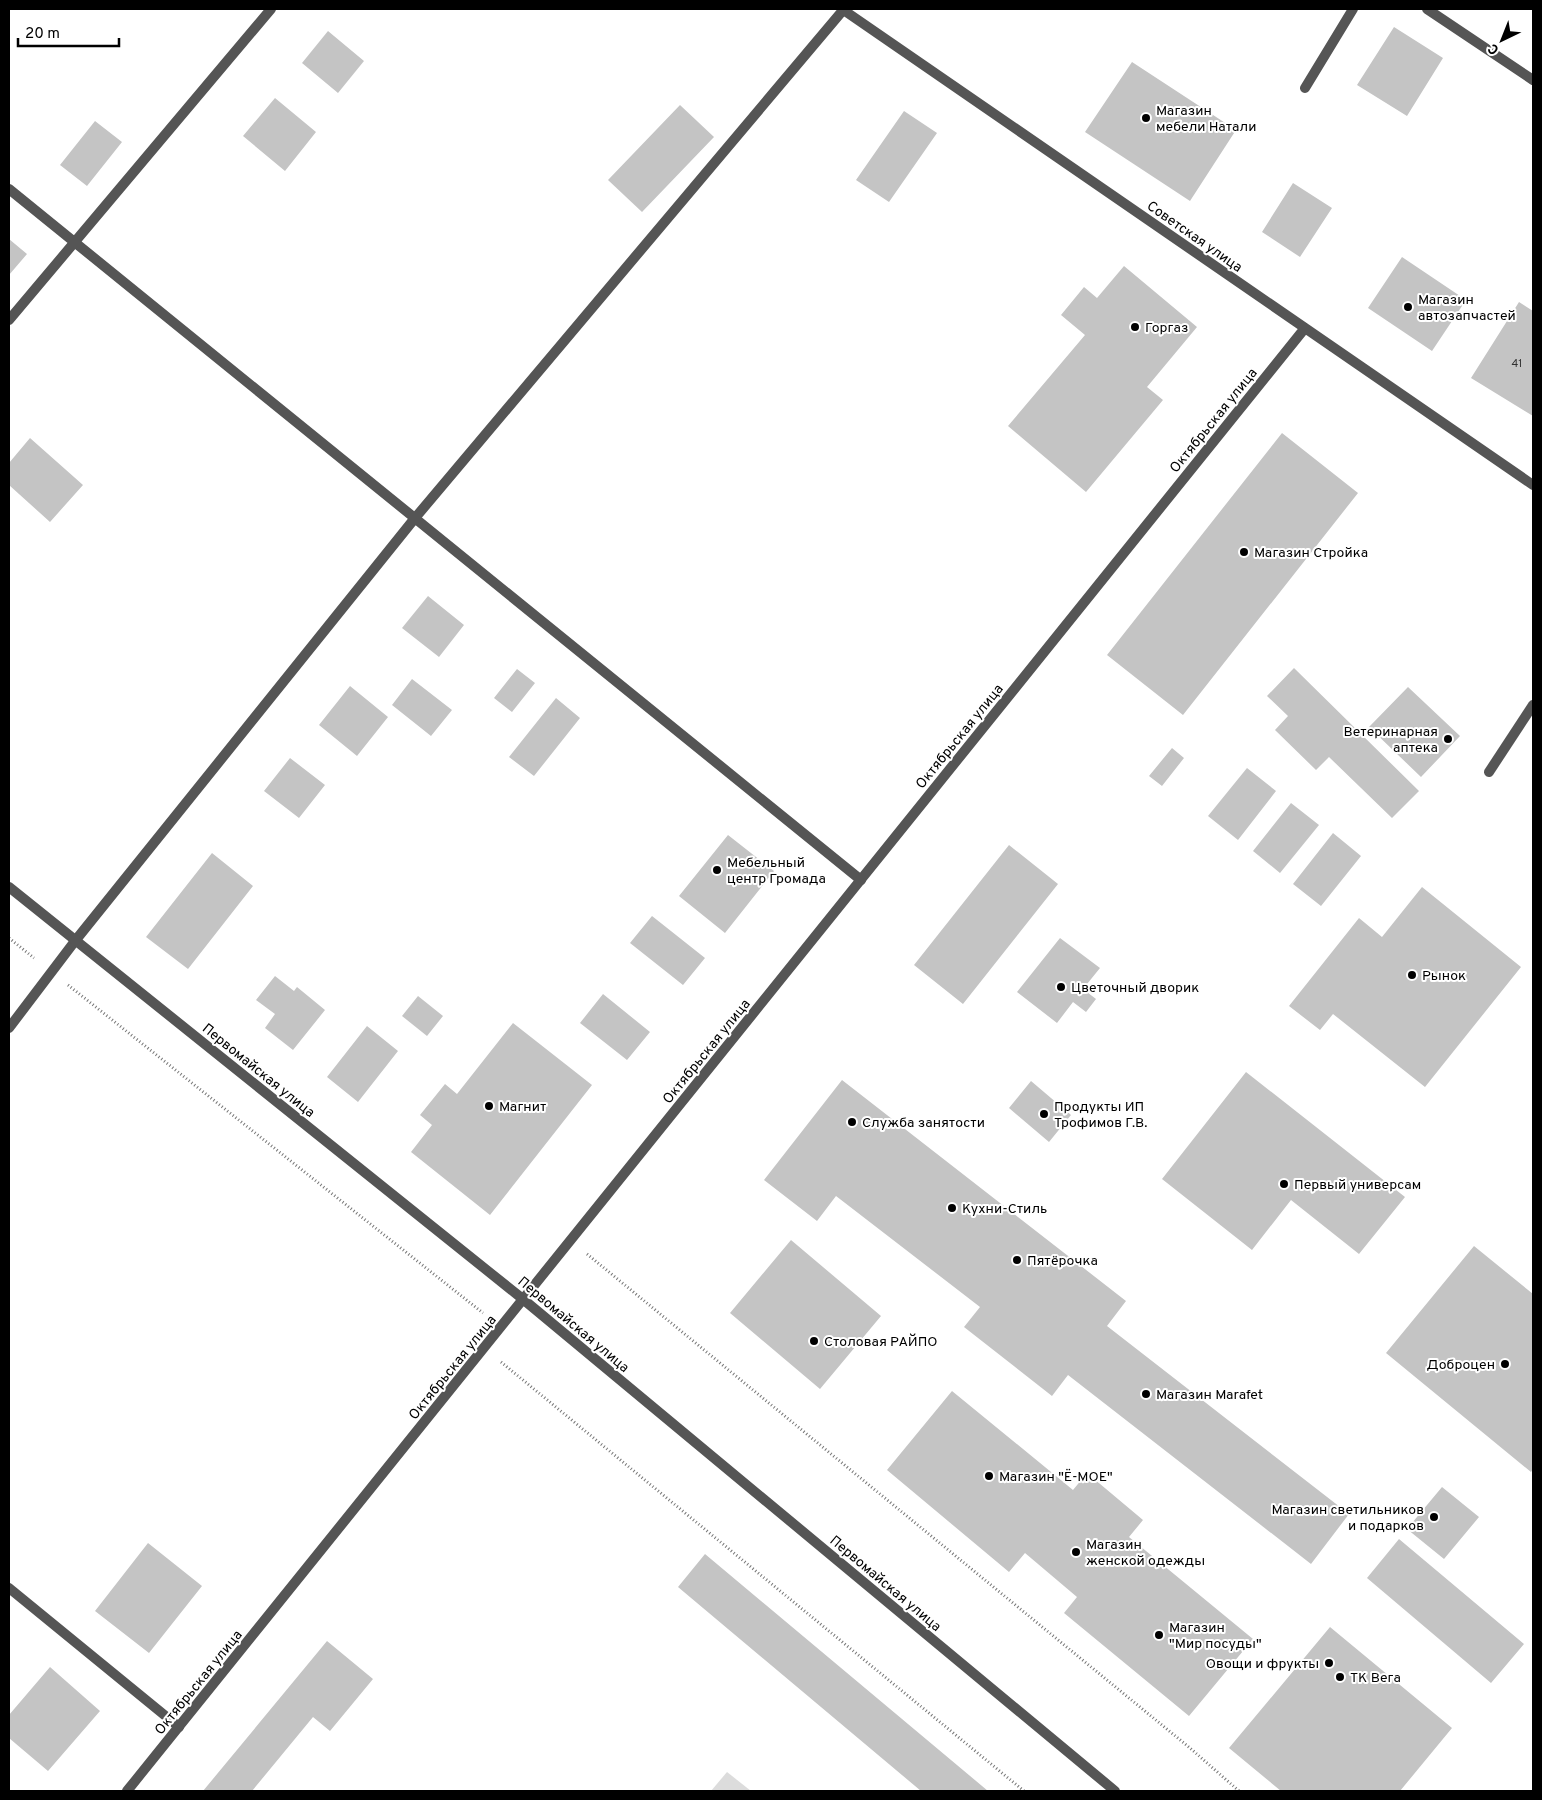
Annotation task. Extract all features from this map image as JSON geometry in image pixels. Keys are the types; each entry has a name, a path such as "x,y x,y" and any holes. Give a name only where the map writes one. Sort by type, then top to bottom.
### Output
{"street":[{"path":"9,320 73,241 271,9"},
{"path":"9,1028 76,941 415,518 843,9"},
{"name":"Советская улица","path":"843,9 1533,484"},
{"path":"1305,88 1353,9"},
{"path":"1427,9 1533,80"},
{"path":"9,189 861,880"},
{"name":"Октябрьская улица","path":"127,1791 1305,328"},
{"path":"1489,772 1533,706"},
{"name":"Первомайская улица","path":"9,887 524,1300 1115,1791"},
{"path":"9,1588 179,1727"}],"path":[{"path":"9,938 501,1328"},
{"path":"571,1241 1183,1742 1239,1791"},
{"path":"484,1348 1024,1791"}],"shaded area":[{"path":"727,1772 751,1791 711,1791"}],"building":[{"path":"1394,27 1443,58 1407,116 1357,85"},
{"path":"328,31 364,61 338,93 302,63"},
{"path":"1132,62 1236,130 1190,201 1085,132"},
{"path":"275,98 316,132 285,171 243,136"},
{"path":"680,105 714,137 642,212 608,180"},
{"path":"904,111 937,133 889,202 856,180"},
{"path":"95,121 122,142 87,186 60,165"},
{"path":"1293,183 1332,208 1300,257 1262,232"},
{"path":"9,239 27,254 9,275"},
{"path":"1402,257 1466,300 1432,351 1368,308"},
{"path":"1124,266 1197,327 1147,387 1163,400 1086,492 1008,426 1085,335 1061,315 1084,287 1097,298"},
{"path":"1519,302 1533,311 1533,416 1471,378"},
{"path":"1282,433 1358,493 1183,715 1107,655"},
{"path":"30,438 83,485 50,522 9,485 9,463"},
{"path":"428,596 464,625 439,657 402,628"},
{"path":"1294,668 1419,791 1392,818 1329,757 1316,770 1275,730 1288,716 1267,696"},
{"path":"517,669 535,683 512,712 494,698"},
{"path":"412,679 452,710 431,736 392,705"},
{"path":"350,686 388,717 357,756 319,725"},
{"path":"1408,687 1460,736 1421,777 1369,727"},
{"path":"556,698 580,718 534,776 509,757"},
{"path":"1172,748 1184,758 1162,786 1149,776"},
{"path":"290,758 325,785 299,818 264,791"},
{"path":"1247,768 1276,791 1238,840 1208,816"},
{"path":"1291,803 1319,825 1280,873 1253,851"},
{"path":"1333,833 1361,856 1321,906 1293,884"},
{"path":"728,835 774,871 725,933 679,896"},
{"path":"1009,845 1058,884 963,1004 914,965"},
{"path":"212,853 253,886 188,969 146,937"},
{"path":"1422,887 1521,967 1425,1087 1333,1014 1320,1030 1289,1006 1359,918 1382,937"},
{"path":"652,916 705,958 683,985 630,943"},
{"path":"1060,938 1100,968 1083,989 1096,999 1086,1012 1073,1002 1057,1023 1017,992"},
{"path":"275,976 294,991 297,987 325,1010 293,1050 265,1028 275,1014 256,1000"},
{"path":"603,994 650,1032 627,1060 580,1023"},
{"path":"418,996 443,1016 427,1036 402,1016"},
{"path":"513,1023 592,1085 490,1215 411,1152 432,1125 420,1115 445,1084 457,1094"},
{"path":"367,1026 398,1051 358,1102 327,1077"},
{"path":"1246,1072 1405,1197 1359,1254 1291,1200 1252,1250 1162,1179"},
{"path":"842,1080 1126,1301 1107,1326 1349,1514 1311,1564 1068,1375 1052,1396 964,1327 980,1307 836,1196 817,1221 764,1180"},
{"path":"1031,1081 1071,1115 1049,1142 1009,1108"},
{"path":"791,1240 881,1316 820,1389 730,1313"},
{"path":"1474,1246 1533,1294 1533,1469 1531,1472 1386,1353"},
{"path":"952,1391 1073,1490 1087,1473 1143,1520 1129,1537 1253,1639 1189,1716 1064,1613 1077,1597 1025,1553 1009,1572 887,1470"},
{"path":"1442,1487 1479,1517 1444,1559 1407,1529"},
{"path":"1399,1539 1524,1644 1491,1683 1367,1578"},
{"path":"148,1543 202,1586 149,1653 95,1611"},
{"path":"705,1554 988,1791 921,1791 678,1587"},
{"name":"ТК Вега","path":"1330,1627 1452,1728 1400,1791 1281,1791 1229,1748"},
{"path":"327,1641 373,1679 330,1731 313,1717 252,1791 203,1791"},
{"path":"50,1667 100,1711 48,1771 9,1738 9,1715"}],"place":[{"name":"Магазин мебели Натали","path":"1146,118"},
{"name":"Магазин автозапчастей","path":"1408,307"},
{"name":"Горгаз","path":"1135,327"},
{"name":"Магазин Стройка","path":"1244,552"},
{"name":"Ветеринарная аптека","path":"1448,739"},
{"name":"Мебельный центр Громада","path":"717,870"},
{"name":"Рынок","path":"1412,975"},
{"name":"Цветочный дворик","path":"1061,987"},
{"name":"Магнит","path":"489,1106"},
{"name":"Продукты ИП Трофимов Г.В.","path":"1044,1114"},
{"name":"Служба занятости","path":"852,1122"},
{"name":"Первый универсам","path":"1284,1184"},
{"name":"Кухни-Стиль","path":"952,1208"},
{"name":"Пятёрочка","path":"1017,1260"},
{"name":"Столовая РАЙПО","path":"814,1341"},
{"name":"Доброцен","path":"1505,1364"},
{"name":"Магазин Marafet","path":"1146,1394"},
{"name":"Магазин \"Ё-МОЕ\"","path":"989,1476"},
{"name":"Магазин светильников и подарков","path":"1434,1517"},
{"name":"Магазин женской одежды","path":"1076,1552"},
{"name":"Магазин \"Мир посуды\"","path":"1159,1635"},
{"name":"Овощи и фрукты","path":"1329,1663"},
{"name":"ТК Вега","path":"1340,1677"}]}
